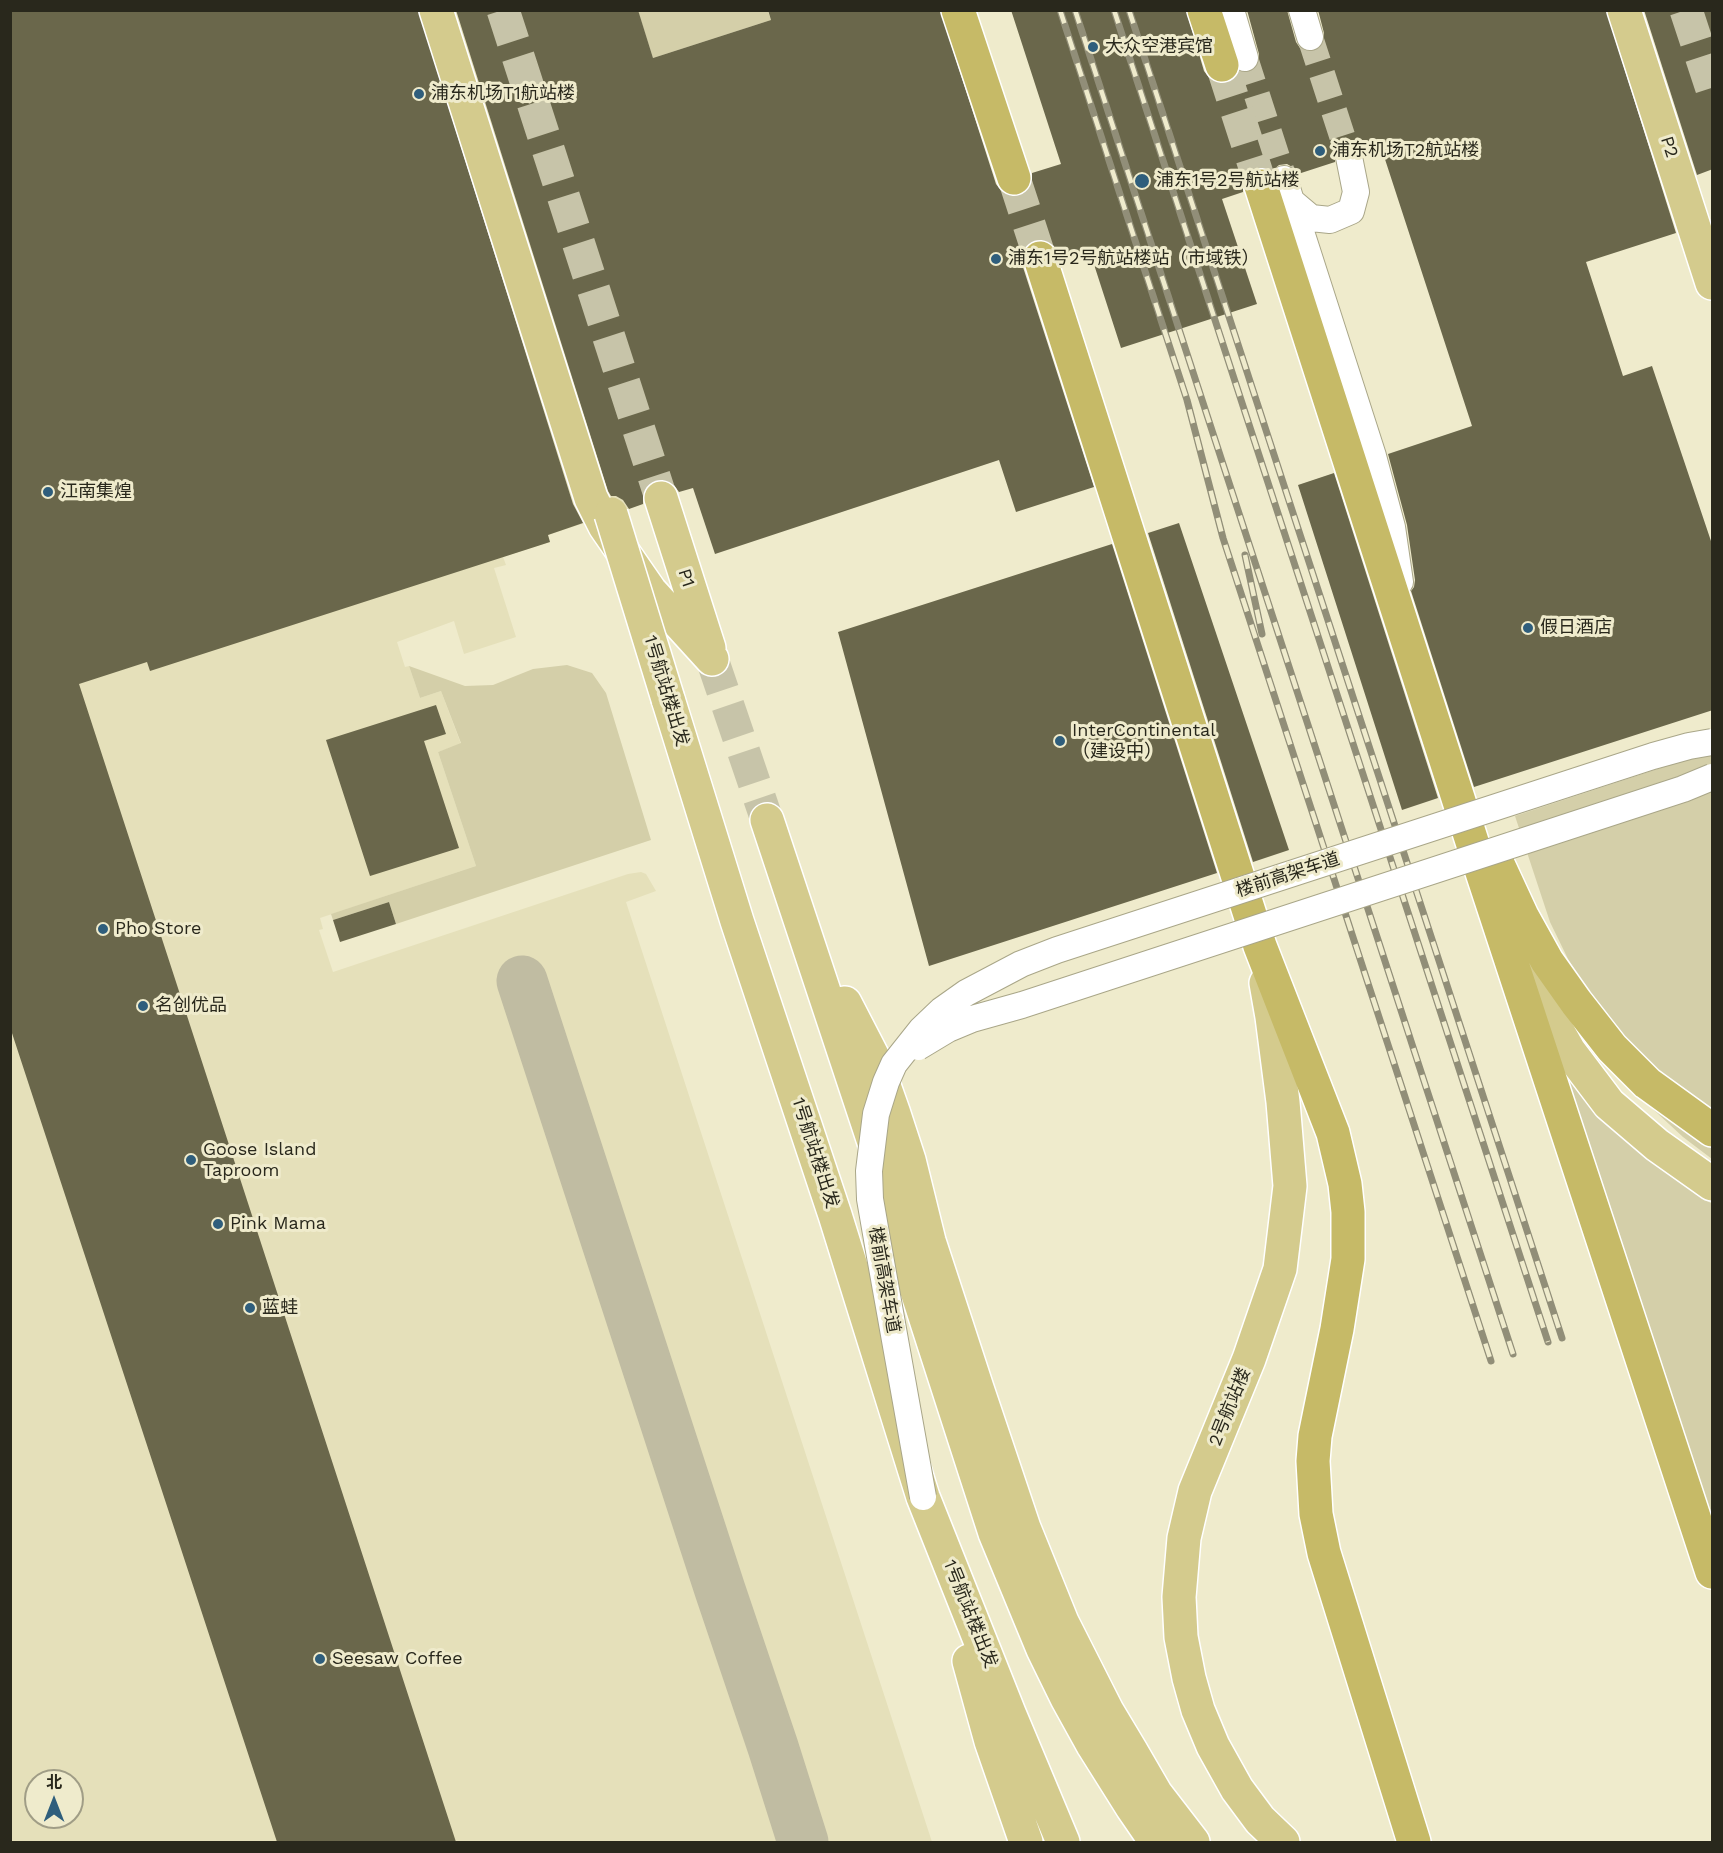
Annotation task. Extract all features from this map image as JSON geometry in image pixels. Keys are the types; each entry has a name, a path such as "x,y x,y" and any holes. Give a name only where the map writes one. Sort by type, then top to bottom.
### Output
{"highway":[{"path":"958,10 1014,178"},
{"path":"1204,10 1234,61"},
{"path":"1279,189 1411,653 1713,1572"},
{"path":"1040,258 1260,946 1333,1133 1345,1184 1348,1212 1348,1259 1337,1329 1315,1436 1313,1461 1316,1514 1324,1553 1414,1842"},
{"path":"1436,730 1522,916 1547,961 1576,1002 1628,1066 1673,1103 1713,1130"}],"main road":[{"name":"P1","path":"436,10 591,498 605,526 650,591 712,659 661,498"},
{"name":"P2","path":"1624,10 1713,283"},
{"name":"1号航站楼出发","path":"611,514 734,909 836,1215 923,1497 1009,1713 1040,1784"},
{"path":"767,820 875,1145 913,1280 995,1533 1067,1698 1099,1754 1156,1842"},
{"path":"1477,857 1533,988 1569,1051 1609,1104 1657,1145 1713,1184"},
{"path":"807,940 853,1016 876,1063 909,1160 929,1241 977,1388 1024,1528 1062,1622 1107,1711 1156,1794 1193,1842"},
{"name":"2号航站楼","path":"1260,946 1278,1059 1290,1186 1280,1269 1249,1359 1196,1491 1184,1538 1179,1597 1181,1636 1189,1678 1198,1710 1213,1746 1237,1789 1260,1820 1283,1842"},
{"path":"875,1145 909,1199 929,1241"},
{"path":"923,1497 991,1741 1026,1842"},
{"path":"1040,1784 1063,1842"},
{"path":"1040,1784 1071,1842"}],"street":[{"path":"1231,10 1234,61"},
{"path":"1302,10 1310,37"},
{"path":"1279,189 1311,218 1330,220 1350,211 1356,192 1349,157"},
{"name":"楼前高架车道","path":"923,1497 870,1199 871,1147 876,1114 894,1064 921,1030 942,1010 966,993 1021,964 1068,946 1653,756 1713,742"},
{"path":"894,1064 930,1039 972,1019 1057,994 1683,789 1713,777"}],"shaded area":[{"path":"11,11 521,11 679,492 548,535 550,542 503,557 506,565 494,568 516,637 464,654 454,621 397,642 405,667 409,666 420,698 441,691 461,744 438,752 476,866 320,918 323,929 319,930 333,972 628,874 641,872 646,874 656,891 626,902 932,1842 11,1842"},
{"path":"638,11 768,11 771,20 653,58"},
{"path":"567,665 592,673 606,693 651,840 396,924 389,902 333,920 331,914 476,866 438,752 461,743 441,691 420,698 409,666 465,686 493,685 533,669"},
{"path":"1712,751 1712,1111 1664,1081 1599,1009 1568,959 1550,922 1515,816"},
{"path":"1575,1074 1618,1129 1660,1168 1712,1204 1712,1522 1567,1079"},
{"path":"1642,1099 1712,1141 1712,1159 1683,1137"}],"building":[{"path":"10,10 418,10 573,504 583,523 548,535 550,542 150,671 147,662 79,684 456,1842 277,1842 10,1027"},
{"path":"456,10 638,10 653,58 771,20 768,10 940,10 996,184 1002,192 1011,196 1019,196 1028,191 1032,182 1032,173 1061,164 1011,10 1186,10 1204,71 1210,79 1219,83 1228,83 1236,78 1239,71 1250,72 1259,62 1247,10 1287,10 1296,42 1307,52 1320,48 1324,41 1318,10 1606,10 1676,233 1586,262 1623,376 1652,366 1713,547 1713,710 1474,787 1411,591 1415,580 1407,525 1388,454 1472,426 1381,147 1363,153 1360,147 1347,142 1340,145 1335,152 1335,162 1298,174 1287,164 1279,165 1272,171 1256,168 1248,173 1243,182 1243,192 1222,199 1257,304 1121,348 1089,249 1060,258 1053,245 1045,240 1035,240 1026,246 1022,255 1022,264 1094,487 1016,512 999,460 715,554 693,488 679,492 666,480 655,480 643,493 643,504 629,509 623,500 611,496 608,491"},
{"path":"1644,10 1713,10 1713,169 1697,175"},
{"path":"1334,473 1438,798 1402,810 1298,485"},
{"path":"1179,523 1289,850 1253,862 1148,533"},
{"name":"InterContinental （建设中）","path":"1112,544 1217,873 929,966 838,632"},
{"path":"436,705 446,734 424,741 459,848 370,876 326,740"},
{"path":"389,902 396,924 340,942 333,920"}],"taxiway":[{"path":"522,981 803,1842"}],"tunnel":[{"path":"503,10 661,498"},
{"path":"1686,10 1712,89"},
{"path":"1310,37 1349,157"},
{"path":"1245,58 1284,179"},
{"path":"1222,65 1261,186"},
{"path":"1014,178 1040,258"},
{"path":"712,659 767,820"}],"railway":[{"path":"1060,10 1187,400 1223,538 1491,1361"},
{"path":"1075,10 1513,1354"},
{"path":"1114,10 1548,1342"},
{"path":"1129,10 1562,1338"},
{"path":"1245,555 1262,634"}],"place":[{"name":"大众空港宾馆","path":"1093,47"},
{"name":"浦东机场T1航站楼","path":"419,94"},
{"name":"浦东机场T2航站楼","path":"1320,151"},
{"name":"浦东1号2号航站楼","path":"1142,181"},
{"name":"浦东1号2号航站楼站（市域铁）","path":"996,259"},
{"name":"江南集煌","path":"48,492"},
{"name":"假日酒店","path":"1528,628"},
{"name":"InterContinental （建设中）","path":"1060,741"},
{"name":"Pho Store","path":"103,929"},
{"name":"名创优品","path":"143,1006"},
{"name":"Goose Island Taproom","path":"191,1160"},
{"name":"Pink Mama","path":"218,1224"},
{"name":"蓝蛙","path":"250,1308"},
{"name":"Seesaw Coffee","path":"320,1659"}]}
